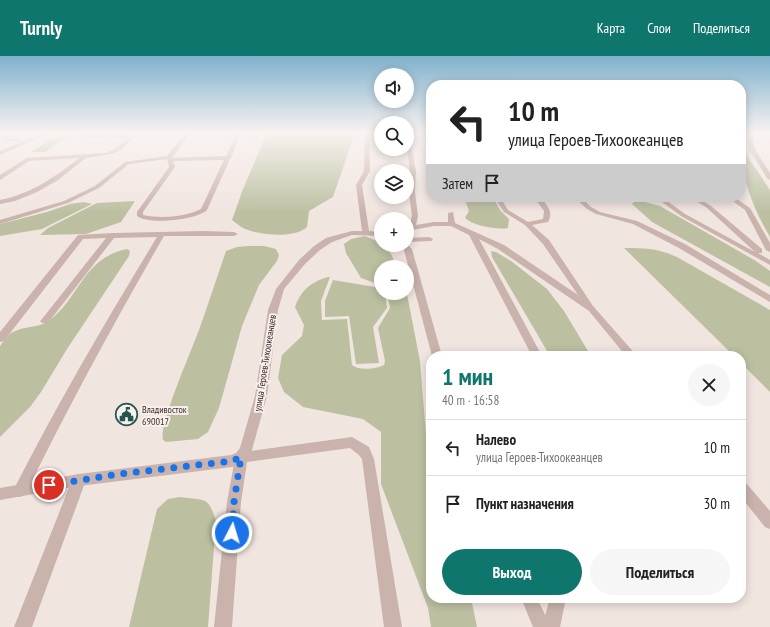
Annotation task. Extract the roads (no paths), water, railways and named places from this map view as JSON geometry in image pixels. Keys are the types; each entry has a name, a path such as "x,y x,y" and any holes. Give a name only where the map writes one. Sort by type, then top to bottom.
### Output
{"street":[{"path":"0,178 28,160"},
{"path":"0,202 42,189 80,160"},
{"path":"0,222 66,202 96,187 127,163 162,160"},
{"path":"169,160 172,167 140,212 140,216 150,218 191,216 201,213 204,210 228,160"},
{"path":"366,233 362,196 359,190 360,179 367,171 367,160"},
{"path":"411,160 413,172 411,188 415,216 414,218"},
{"path":"759,160 770,178"},
{"path":"500,202 506,211 527,224 546,242 592,309 628,351"},
{"path":"527,224 546,221 549,217 548,212 541,202"},
{"path":"582,202 598,213 635,222 682,246 770,299"},
{"path":"665,202 683,214 770,263"},
{"path":"701,202 709,207 737,233 770,260"},
{"path":"738,202 748,209 770,250"},
{"path":"451,213 452,224"},
{"path":"414,227 434,224 452,224 471,232 501,247 592,309"},
{"path":"471,232 534,351"},
{"path":"20,490 51,429 113,316 162,234"},
{"path":"0,339 81,237 162,234 234,234"},
{"name":"улица Героев-Тихоокеанцев","path":"223,627 234,502 241,457 246,450 261,396 273,310 280,289 302,262 317,248 329,240 342,236 374,234"},
{"path":"45,321 113,236"},
{"path":"414,240 429,239"},
{"path":"409,252 436,351"},
{"path":"0,494 78,480 232,461 241,457 352,442 364,451 368,459 393,627"},
{"path":"23,627 78,480"},
{"path":"746,493 770,522"},
{"path":"532,603 542,627"},
{"path":"551,627 557,603"}],"place":[{"name":"Владивосток 690017","path":"126,415"}]}
